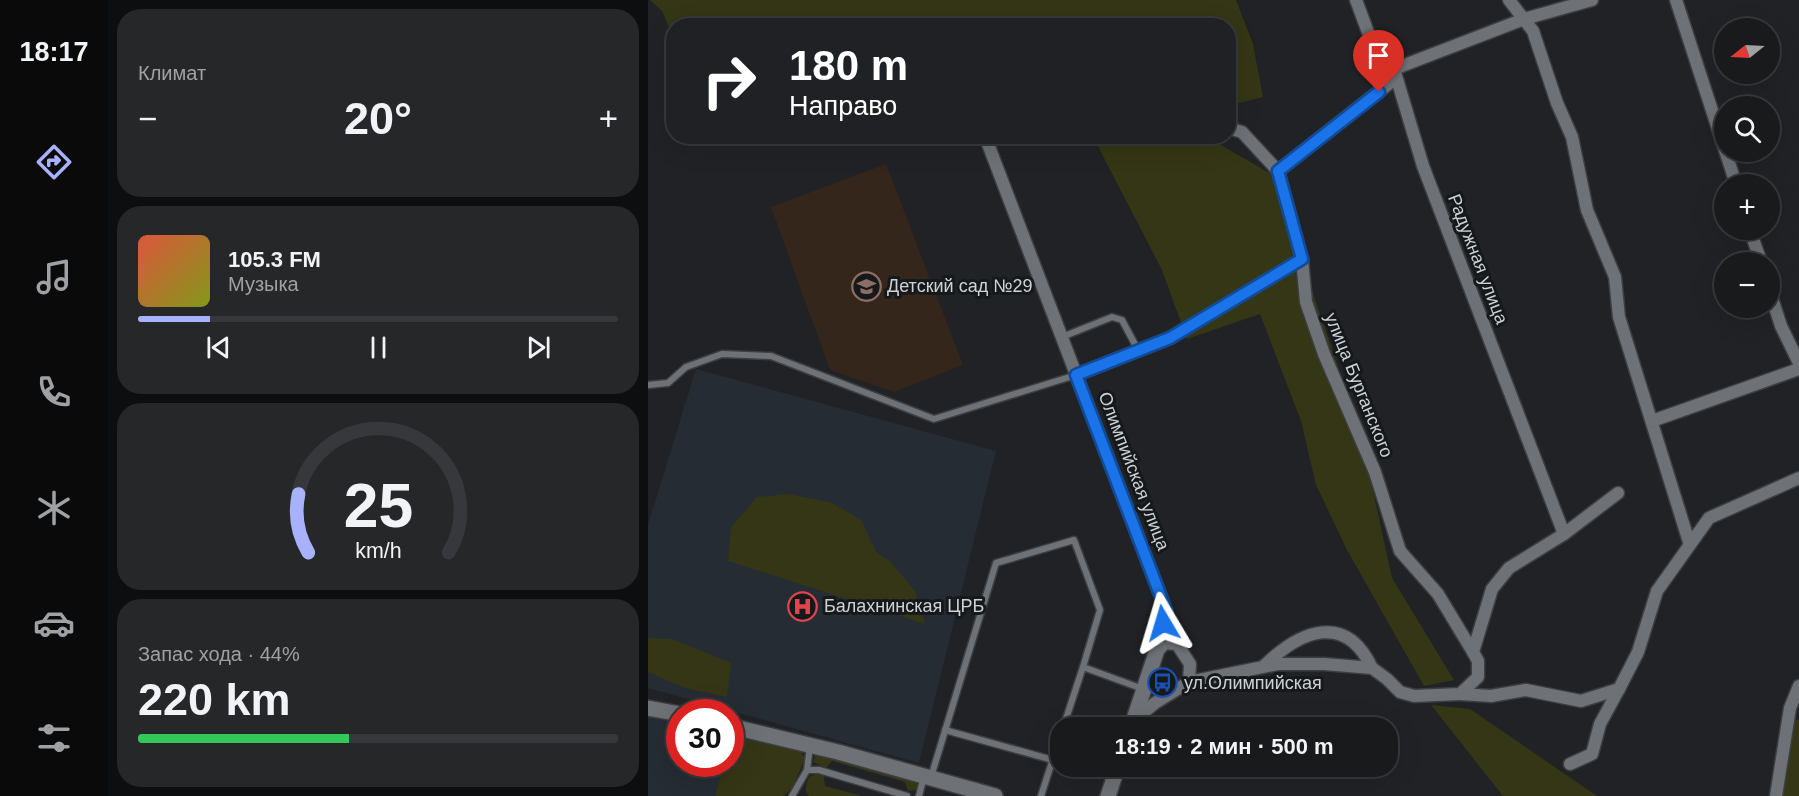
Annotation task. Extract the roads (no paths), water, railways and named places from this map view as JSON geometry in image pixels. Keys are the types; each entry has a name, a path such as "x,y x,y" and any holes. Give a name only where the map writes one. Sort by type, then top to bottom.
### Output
{"street":[{"name":"Радужная улица","path":"1356,0 1369,35 1395,74 1423,166 1564,534"},
{"path":"1509,0 1533,31 1557,103 1572,137 1587,210 1615,277 1619,316 1689,542"},
{"path":"1278,171 1395,74 1524,19 1592,0"},
{"path":"1676,0 1733,174"},
{"name":"улица Бурганского","path":"1236,130 1242,132 1278,171 1302,259 1306,302 1324,354 1375,472 1400,551 1438,594 1473,652"},
{"name":"Олимпийская улица","path":"989,144 1166,610 1156,653 1134,717"},
{"path":"1076,375 1170,338 1302,259"},
{"path":"1778,318 1799,363"},
{"path":"1652,421 1799,369"},
{"path":"1569,764 1592,754 1600,724 1638,652 1657,591 1689,542 1709,518 1799,478"},
{"path":"1460,694 1478,676 1478,661 1473,652 1492,589 1509,568 1564,534 1618,493"},
{"path":"1264,666 1284,647 1312,634 1333,631 1349,636 1366,655 1372,668 1400,692 1439,697 1460,694 1491,696 1526,690 1581,702 1619,689"},
{"path":"1156,653 1165,643 1177,644 1190,664 1189,682"},
{"name":"Олимпийская улица","path":"1140,717 1155,703 1189,682 1264,666 1324,664 1372,668"},
{"path":"1776,796 1790,708 1799,686"},
{"path":"648,708 666,711"},
{"path":"744,729 995,796"},
{"path":"1108,796 1114,777"}],"lane":[{"path":"1061,337 1112,317 1122,320 1138,350"},
{"path":"648,385 668,383 686,367 722,354 771,356 934,419 1076,375"},
{"path":"919,796 945,730 996,563 1074,540 1100,610 1067,717"},
{"path":"1083,667 1143,689"},
{"path":"945,730 1050,759"},
{"path":"796,795 807,770 810,745"},
{"path":"1041,796 1050,769"},
{"path":"807,770 819,770 907,796"}],"place":[{"name":"Детский сад №29","path":"866,286"},
{"name":"Балахнинская ЦРБ","path":"803,606"},
{"name":"ул.Олимпийская","path":"1163,683"}]}
